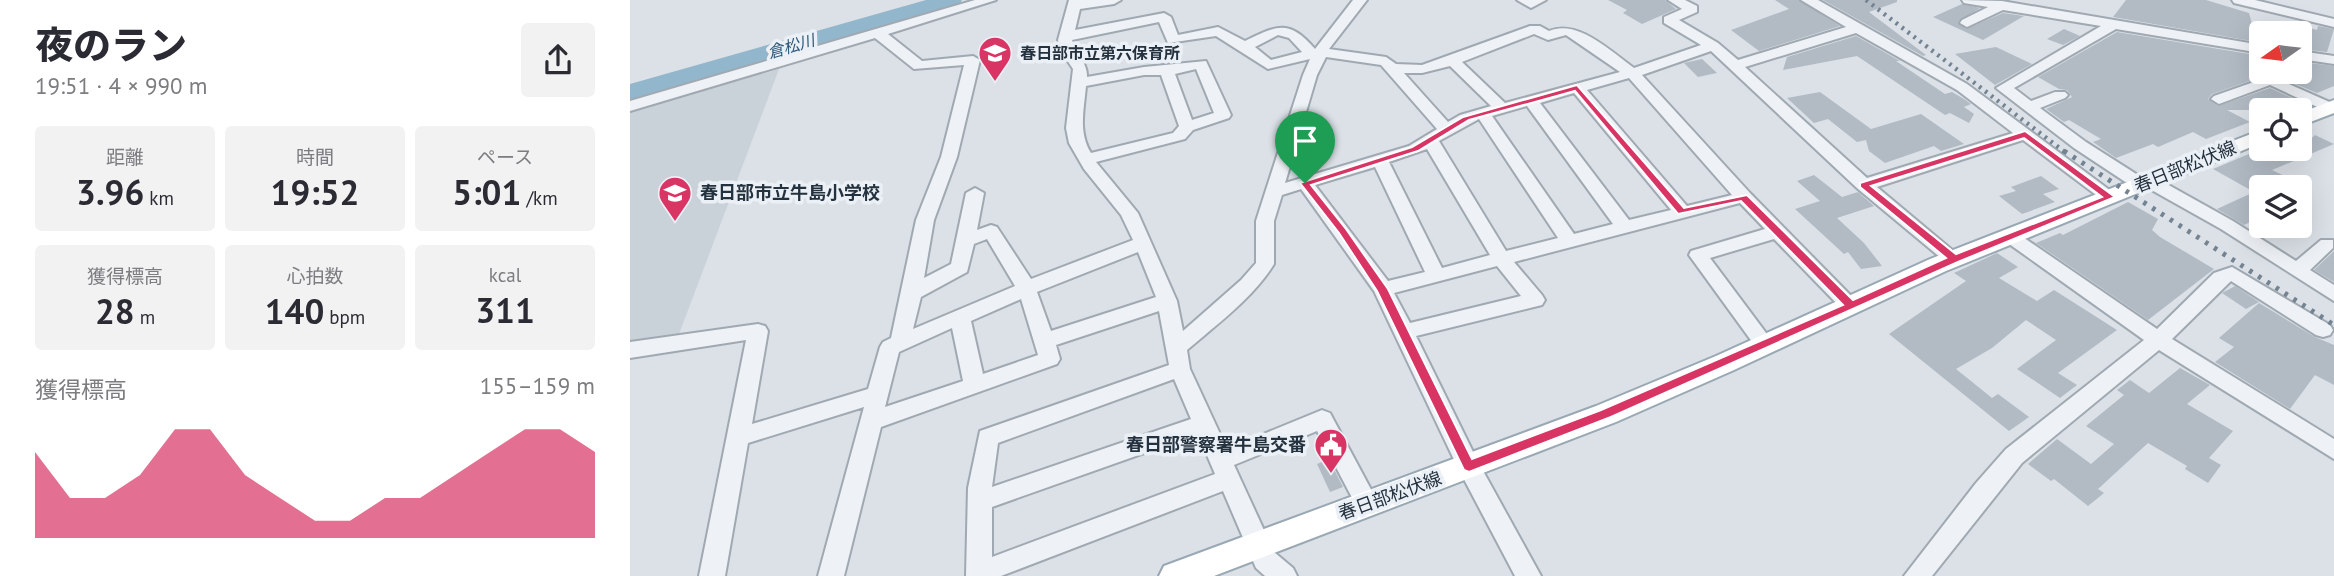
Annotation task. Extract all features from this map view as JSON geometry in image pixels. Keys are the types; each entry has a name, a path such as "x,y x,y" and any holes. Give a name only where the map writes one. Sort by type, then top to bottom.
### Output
{"main road":[{"path":"2312,116 2331,110"},
{"name":"春日部松伏線","path":"1175,576 1606,414 1954,259 2249,141"}],"street":[{"path":"630,106 989,0"},
{"path":"1114,0 1076,3 1066,36 1068,51 1080,69 1074,128 1077,143 1129,213 1144,243 1167,301 1178,359 1204,423 1265,560 1284,576"},
{"path":"1524,0 1531,4 1539,0"},
{"path":"1675,0 1692,9 1669,20 1713,46 1864,185 1954,259"},
{"path":"1808,0 1855,29 1962,87 2110,197"},
{"path":"1973,0 2249,47"},
{"path":"2241,0 2334,23"},
{"path":"1358,1 1316,53 1265,221 1265,264 1248,285 1178,359 988,437 980,501 979,574 1225,470 1322,419 1367,504"},
{"path":"1967,23 2002,5"},
{"path":"1066,36 1164,17 1173,40 1218,31 1268,65 1316,53 1386,61 1447,130"},
{"path":"2115,24 2004,88 2080,145 2298,270 2334,294"},
{"path":"1393,68 1422,69 1452,61 1535,29 1548,36 1563,30 1572,32 1632,73 1744,197 1851,306"},
{"path":"1735,65 1855,29"},
{"path":"1243,47 1282,30 1294,33 1316,53"},
{"path":"879,34 919,66 973,60 949,157 925,220 900,342"},
{"path":"1273,192 1415,149 1466,118 1632,73 1713,46"},
{"path":"2312,56 2334,60"},
{"path":"1452,61 1503,108"},
{"path":"1078,83 1201,64 1223,115 1186,127 1179,136 1087,159"},
{"path":"1167,71 1186,127"},
{"path":"2219,99 2271,80 2331,110"},
{"path":"1577,88 1682,212"},
{"path":"2030,106 2060,95"},
{"path":"1531,101 1623,226"},
{"path":"1483,114 1567,240"},
{"path":"1864,185 2025,134"},
{"path":"1403,332 1535,300 1501,258 1430,140"},
{"path":"1380,160 1436,275"},
{"path":"1305,183 1343,231 1382,289 1469,466 1528,576"},
{"path":"912,293 960,267 975,193"},
{"path":"1382,289 1744,197"},
{"path":"871,421 1050,359 1027,289 991,231 965,241"},
{"path":"1765,345 1698,256 1777,232"},
{"path":"2011,237 2158,340 2334,450"},
{"path":"831,576 890,347 1070,270 1144,243"},
{"path":"2298,270 2327,244"},
{"path":"1917,576 2014,456 2158,340 2221,278 2232,273 2323,330"},
{"path":"1044,341 1167,301"},
{"path":"960,318 975,385"},
{"path":"630,350 758,331 712,576"},
{"path":"738,438 877,396"},
{"path":"980,501 1204,423"}],"shaded area":[{"name":"春日部市立牛島小学校","path":"779,69 679,334 630,341 630,112"}],"building":[{"path":"1608,0 1665,0 1676,9 1642,24 1623,13 1627,10"},
{"path":"1775,0 1799,0 1840,26 1759,51 1731,30 1789,9"},
{"path":"1823,0 1897,0 1869,12 1926,55 1923,56"},
{"path":"2126,0 2206,0 2249,13 2251,21 2249,21 2249,41 2113,17"},
{"path":"1962,4 1980,8 1958,22 1966,29 2003,13 2024,16 1983,40 1933,17"},
{"path":"2318,26 2334,29 2327,52 2312,50 2312,29 2317,30"},
{"path":"2064,29 2080,36 2063,45 2047,39"},
{"path":"2117,32 2249,54 2249,81 2212,94 2208,99 2218,106 2270,88 2292,98 2249,98 2249,110 2227,110 2249,122 2206,139 2193,132 2158,147 2153,144 2116,158 2093,142 2101,139 2069,120 2064,122 2046,109 2072,97 2067,90 2059,89 2038,77"},
{"path":"1856,36 1900,61 1896,61 1945,94 1952,92 1971,104 1964,107 1974,114 1969,123 1950,113 1945,115 1857,56 1783,70 1787,57"},
{"path":"1996,47 2032,64 1995,85 1955,54"},
{"path":"1702,59 1717,73 1698,77 1684,63"},
{"path":"2312,63 2334,66 2334,86 2317,93 2295,84 2312,84"},
{"path":"1820,92 1871,129 1921,114 1964,144 1941,151 1934,146 1885,163 1869,151 1866,140 1857,142 1828,119 1814,123 1787,98"},
{"path":"2315,135 2334,144 2312,153 2312,138"},
{"path":"2249,154 2249,161 2293,161 2272,170 2282,175 2249,175 2249,189 2213,169"},
{"path":"1814,175 1842,197 1858,192 1874,206 1837,218 1864,243 1882,266 1861,269 1848,252 1844,254 1795,209 1820,201 1797,181"},
{"path":"2041,176 2059,189 2043,194 2055,202 2022,214 1999,196 2016,191 2011,187"},
{"path":"2249,194 2249,223 2244,225 2217,209"},
{"path":"2128,202 2158,219 2152,230 2160,237 2214,269 2148,320 2036,243 2060,233 2063,235"},
{"path":"2334,251 2334,282 2314,270"},
{"path":"1997,253 2018,267 1999,278 2037,301 2054,290 2117,330 2058,373 2077,385 2060,398 2017,369 2056,340 2026,320 1992,348 1956,369 1992,398 1998,394 2029,417 2009,431 1889,334 1966,281 1954,273"},
{"path":"2235,286 2259,302 2246,309 2222,293"},
{"path":"2259,303 2315,337 2334,345 2334,385 2315,375 2290,409 2215,362 2234,347 2219,338"},
{"path":"2180,368 2210,385 2187,404 2233,431 2209,458 2221,465 2208,483 2185,469 2187,466 2148,443 2098,489 2104,493 2088,506 2054,479 2051,481 2028,464 2057,439 2091,464 2114,444 2086,426 2124,395 2117,390 2130,380 2149,393"},
{"path":"1329,459 1343,487 1330,492 1317,464"}],"waterway":[{"name":"倉松川","path":"630,92 951,0"}],"railway":[{"path":"1866,0 2066,153"},
{"path":"2064,151 2334,325"}],"place":[{"name":"春日部市立第六保育所","path":"995,83"},
{"name":"春日部市立牛島小学校","path":"675,223"},
{"name":"春日部警察署牛島交番","path":"1331,475"}],"route":[{"path":"1305,183 1343,231 1382,289 1469,466 1606,414 1725,363 1851,306 1938,265 1954,259 2110,197 2025,134 1864,185 1954,259 1851,306 1744,197 1682,212 1577,88 1466,118 1415,149 1305,183"}]}
